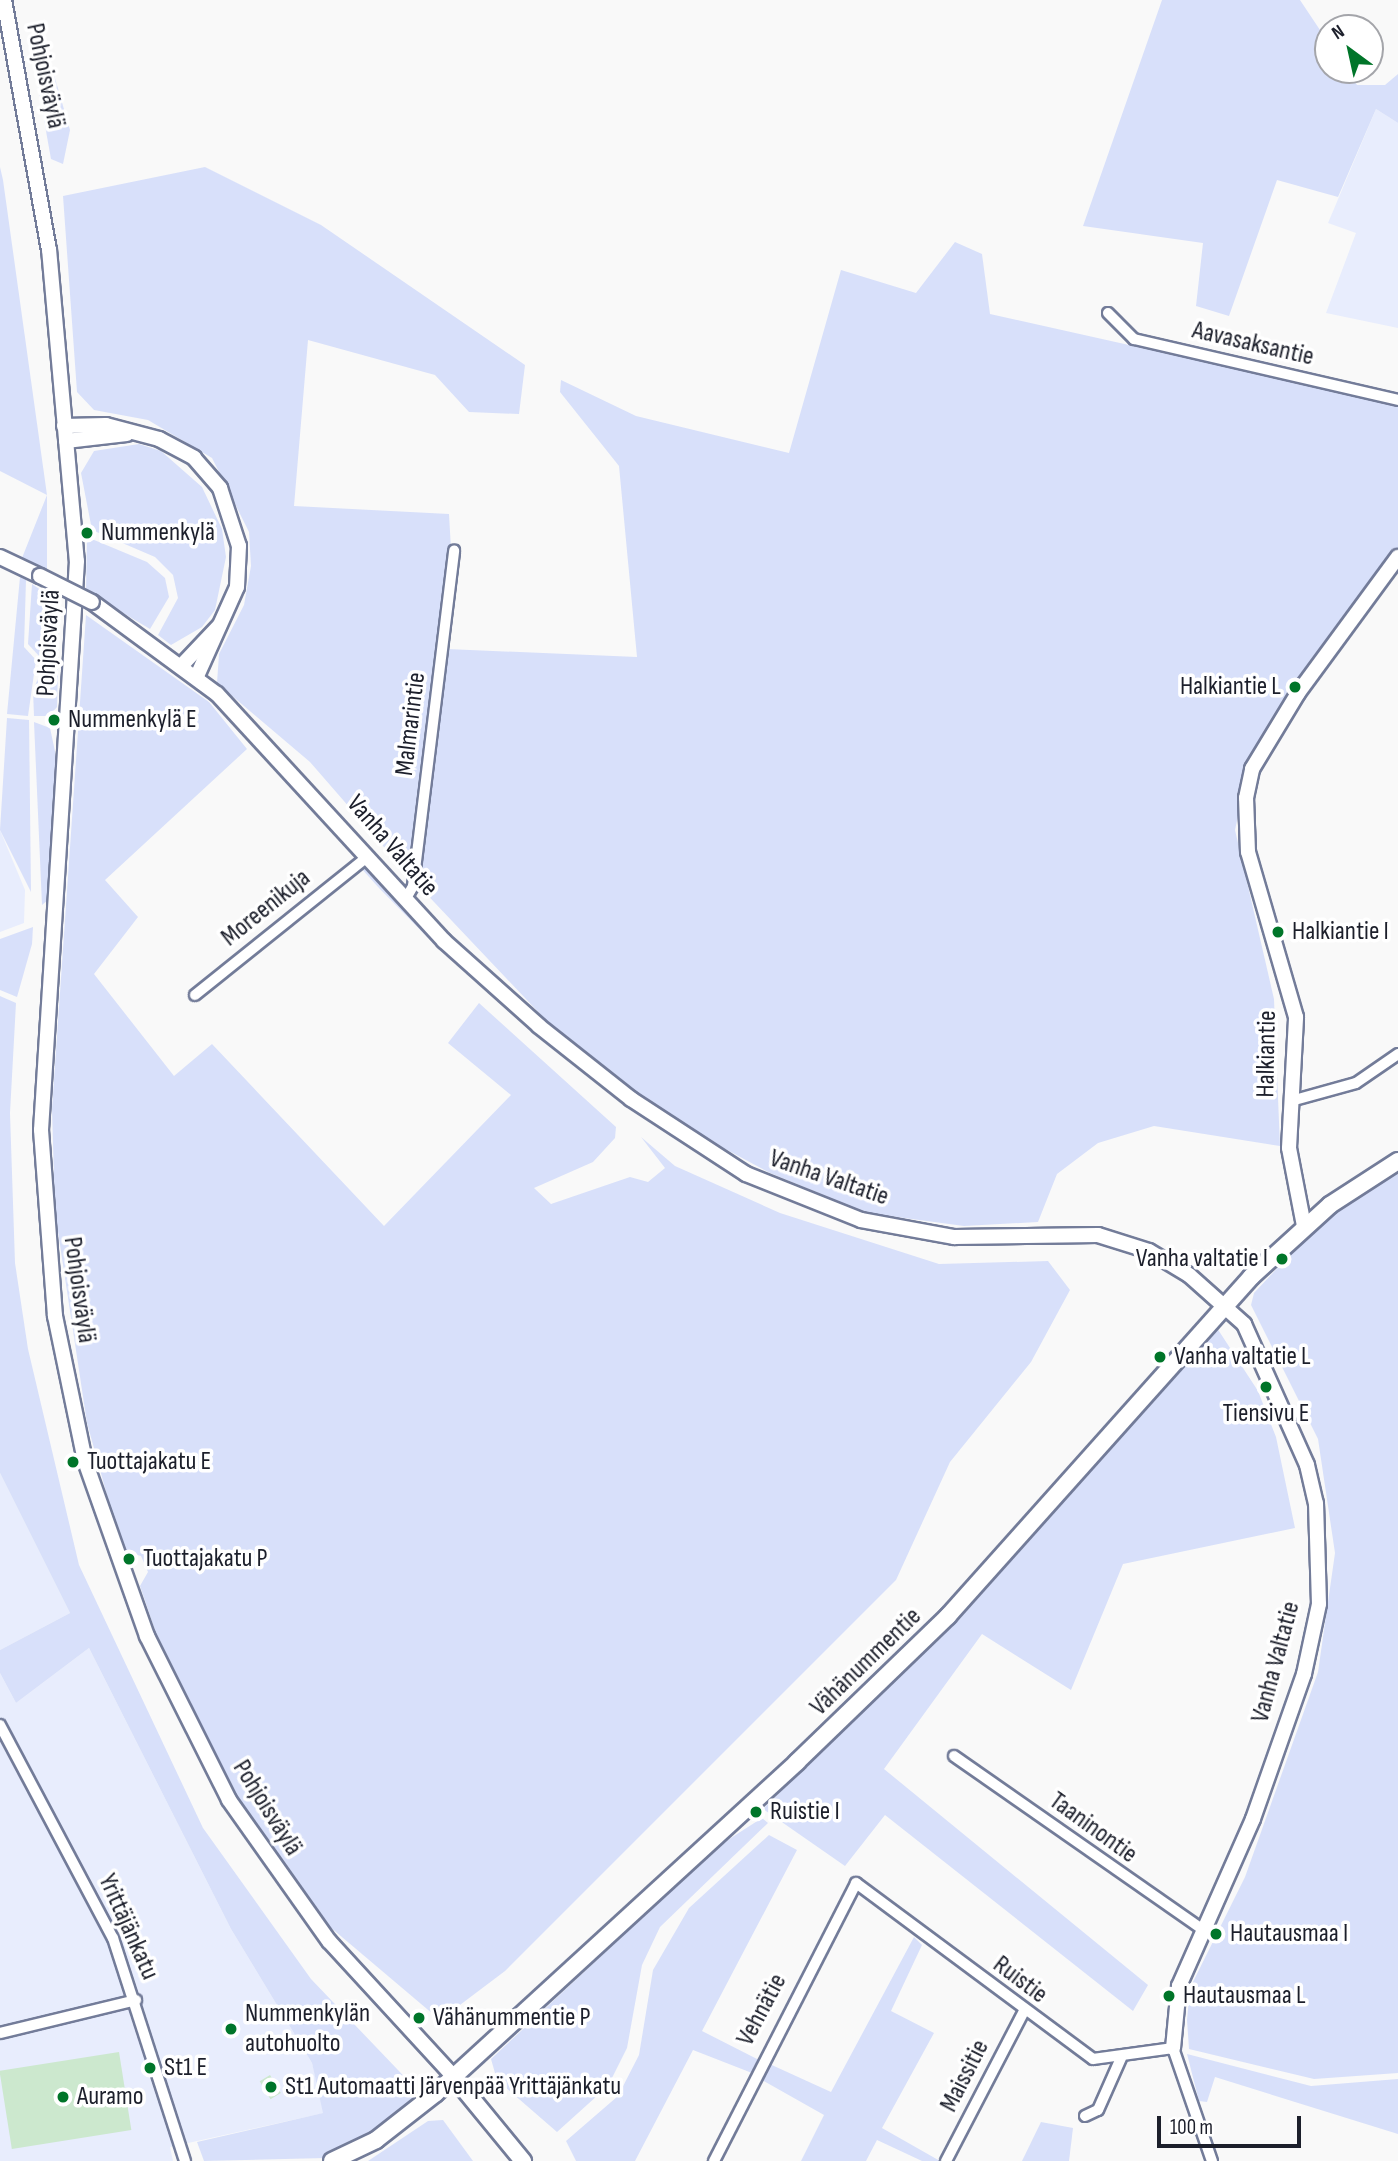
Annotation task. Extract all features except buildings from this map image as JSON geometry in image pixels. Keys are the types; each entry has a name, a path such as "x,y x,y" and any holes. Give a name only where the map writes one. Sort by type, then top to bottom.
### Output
{"main road":[{"name":"Vähänummentie","path":"332,2161 376,2140 454,2077 948,1616 1226,1304 1304,1226 1398,1161"},
{"name":"Pohjoisväylä","path":"454,2077 523,2161"}],"street":[{"name":"Pohjoisväylä","path":"4,0 49,248 66,441 76,616 41,1130 55,1316 85,1461 147,1636 229,1800 329,1941 454,2077"},
{"name":"Aavasaksantie","path":"1108,313 1134,339 1398,400"},
{"path":"64,426 106,425 147,435 194,458 229,506 239,546 231,608 197,676"},
{"path":"66,441 147,435"},
{"name":"Malmarintie","path":"405,900 414,886 454,550"},
{"name":"Halkiantie","path":"1304,1226 1293,1186 1291,1101 1296,1017 1248,852 1246,798 1252,769 1298,693 1398,557"},
{"name":"Vanha Valtatie","path":"0,558 92,602 197,676 317,797 405,900 539,1026 631,1099 746,1174 861,1220 954,1237 1098,1234 1149,1251 1226,1304 1267,1363 1299,1438 1316,1503 1319,1604 1304,1674 1208,1933 1179,1986 1173,2048"},
{"path":"182,665 231,608"},
{"name":"Moreenikuja","path":"195,995 367,858"},
{"path":"1291,1101 1356,1083 1398,1054"},
{"name":"Yrittäjänkatu","path":"0,1726 113,1938 136,2000 185,2161"},
{"name":"Taaninontie","path":"954,1756 1208,1933"},
{"name":"Ruistie","path":"856,1883 1024,2011 1093,2059 1121,2058 1173,2048"},
{"name":"Vehnätie","path":"714,2161 856,1883"},
{"path":"0,2033 136,2000"},
{"name":"Maissitie","path":"946,2161 1024,2011"},
{"path":"1173,2048 1212,2161"},
{"path":"1085,2116 1098,2110 1121,2058"}],"shaded area":[{"path":"1162,0 1300,0 1314,21 1314,84 1385,85 1398,74 1398,123 1376,109 1338,197 1277,180 1229,316 1196,306 1203,243 1083,226"},
{"path":"48,54 70,130 63,164 51,159 36,75"},
{"path":"1376,109 1398,123 1398,328 1326,313 1356,233 1328,223"},
{"path":"0,167 3,180 47,495 0,471"},
{"path":"205,167 321,225 525,365 519,414 469,412 435,375 308,340 294,506 449,514 451,549 410,877 310,762 217,683 219,654 244,605 251,566 249,532 212,458 148,420 94,410 77,392 63,196"},
{"path":"955,242 982,254 990,314 1398,405 1398,551 1291,690 1248,769 1235,830 1274,999 1280,1146 1154,1126 1098,1143 1057,1174 1038,1222 964,1226 867,1213 770,1173 664,1116 560,1035 417,884 447,649 637,657 619,466 560,392 561,380 636,416 789,453 841,270 916,293"},
{"path":"139,444 161,451 202,487 222,529 226,557 215,610 202,627 171,645 158,635 178,598 173,575 155,557 92,530 81,473 94,451"},
{"path":"47,495 47,571 22,558"},
{"path":"87,537 147,562 165,578 169,597 150,629 86,591"},
{"path":"20,577 26,580 24,647 36,660 28,716 7,714"},
{"path":"32,584 60,603 39,656 28,644"},
{"path":"86,615 209,702 247,749 105,880 138,917 94,974 174,1076 212,1044 384,1226 511,1095 448,1043 479,1003 616,1127 615,1138 593,1162 534,1188 551,1204 630,1177 648,1182 665,1168 641,1137 675,1166 780,1213 939,1264 1048,1261 1070,1290 1031,1362 950,1462 896,1580 505,1971 440,2020 323,1921 236,1797 169,1672 140,1586 148,1572 141,1556 126,1552 120,1542 87,1423 55,1212 52,1109"},
{"path":"59,632 57,707 49,716 34,716 33,690"},
{"path":"7,718 29,720 31,892 0,830"},
{"path":"34,722 50,728 56,756 48,900 42,905"},
{"path":"0,830 25,890 24,923 0,932"},
{"path":"361,868 369,868 433,943 379,888"},
{"path":"33,927 32,944 17,997 0,990 0,939"},
{"path":"0,996 16,1003 10,1113 15,1263 28,1349 79,1565 203,1828 311,1979 419,2092 375,2133 326,2158 204,2161 197,2142 323,2113 312,2063 231,1929 89,1648 16,1703 0,1673 0,1650 70,1613 0,1473"},
{"path":"1398,1168 1398,2073 1314,2079 1189,2049 1187,2020 1190,1988 1245,1877 1318,1672 1335,1553 1318,1439 1251,1305 1254,1293 1314,1229"},
{"path":"1217,1328 1258,1391 1276,1437 1295,1528 1123,1564 1071,1690 982,1634 884,1769 1148,1985 1133,2011 885,1815 845,1866 763,1809 983,1590"},
{"path":"0,1473 70,1613 0,1650"},
{"path":"89,1648 231,1929 312,2063 324,2113 170,2147 173,2161 0,2161 0,1673 16,1703"},
{"path":"762,1818 768,1823 660,1927 642,1965 627,2048 608,2086 557,2132 497,2080 491,2059 720,1845"},
{"path":"769,1835 797,1850 702,2031 759,2060 752,2073 693,2050 635,2161 576,2161 566,2141 618,2096 639,2055 653,1970 689,1908"},
{"path":"914,1937 922,1945 891,2011 934,2033 882,2128 940,2161 922,2161 877,2140 866,2161 801,2161 824,2115 755,2076 763,2061 831,2092"},
{"path":"1187,2054 1311,2086 1398,2079 1398,2134 1215,2077 1207,2102 1199,2101"},
{"path":"443,2120 473,2161 368,2161 428,2121"},
{"path":"1041,2122 1073,2128 1069,2161 1022,2161"}],"place":[{"name":"Nummenkylä","path":"87,533"},
{"name":"Halkiantie L","path":"1295,687"},
{"name":"Nummenkylä E","path":"54,720"},
{"name":"Halkiantie I","path":"1278,932"},
{"name":"Vanha valtatie I","path":"1282,1259"},
{"name":"Vanha valtatie L","path":"1160,1357"},
{"name":"Tiensivu E","path":"1266,1387"},
{"name":"Tuottajakatu E","path":"73,1462"},
{"name":"Tuottajakatu P","path":"129,1559"},
{"name":"Ruistie I","path":"756,1812"},
{"name":"Hautausmaa I","path":"1216,1934"},
{"name":"Hautausmaa L","path":"1169,1996"},
{"name":"Vähänummentie P","path":"419,2018"},
{"name":"Nummenkylän autohuolto","path":"231,2029"},
{"name":"St1 E","path":"150,2068"},
{"name":"St1 Automaatti Järvenpää Yrittäjänkatu","path":"271,2087"},
{"name":"Auramo","path":"63,2097"}]}
